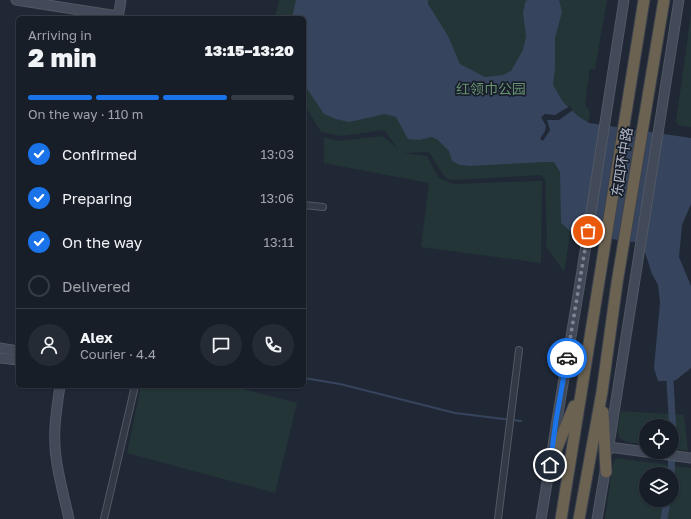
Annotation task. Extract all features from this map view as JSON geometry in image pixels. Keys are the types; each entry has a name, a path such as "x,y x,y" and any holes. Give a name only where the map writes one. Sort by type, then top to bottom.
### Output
{"highway":[{"name":"东四环中路","path":"561,519 644,0"},
{"name":"东四环中路","path":"579,519 602,392 617,283 664,0"},
{"path":"550,465 581,389"},
{"path":"602,392 606,472"}],"street":[{"path":"16,0 112,16"},
{"path":"118,16 121,0"},
{"path":"541,519 556,420 581,277 624,0"},
{"path":"597,519 606,472 678,0"},
{"path":"306,205 322,207"},
{"path":"0,348 16,351"},
{"path":"498,519 519,350"},
{"path":"0,358 16,360"},
{"path":"60,388 54,418 54,443 56,463 69,519"},
{"path":"104,519 135,388"},
{"path":"609,447 639,451"},
{"path":"679,456 691,458"}],"green space":[{"name":"红领巾公园","path":"279,0 607,0 595,69 590,69 585,103 590,112 564,272 546,246 545,179 541,175 454,180 448,179 443,175 429,152 404,153 427,156 439,178 453,184 542,181 541,263 421,247 429,183 324,163 324,137 338,141 383,136 399,150 384,130 341,136 321,132 306,107 306,16 275,16"},
{"path":"691,14 691,127 678,125 676,122"},
{"path":"141,388 239,388 297,403 275,493 127,453"},
{"path":"621,411 684,415 688,451 679,450 679,419 639,419 639,443 625,441 619,437"},
{"path":"616,458 691,468 691,519 605,519 613,464"}],"water":[{"name":"红领巾公园","path":"296,0 428,0 428,4 448,36 460,64 485,77 503,75 511,71 523,50 526,36 523,13 527,0 559,0 562,12 555,38 555,69 553,85 563,102 578,116 589,123 691,138 691,204 682,225 679,257 691,286 691,368 676,380 658,381 654,368 660,303 658,285 652,274 642,243 573,234 561,223 560,172 554,162 470,166 460,165 452,161 449,151 438,140 432,137 419,140 408,139 396,117 385,114 349,122 324,114 306,87 306,16 292,16"}],"pier":[{"path":"570,106 573,110 559,120 547,120 550,130 543,141 540,139 546,126 541,117 545,114 555,115"}],"waterway":[{"path":"306,378 340,384 455,413 521,421"},
{"path":"670,381 673,433 671,467"},
{"path":"664,519 666,507"}],"way so far":[{"path":"567,358 588,231"}],"route":[{"path":"550,465 567,358"}]}
